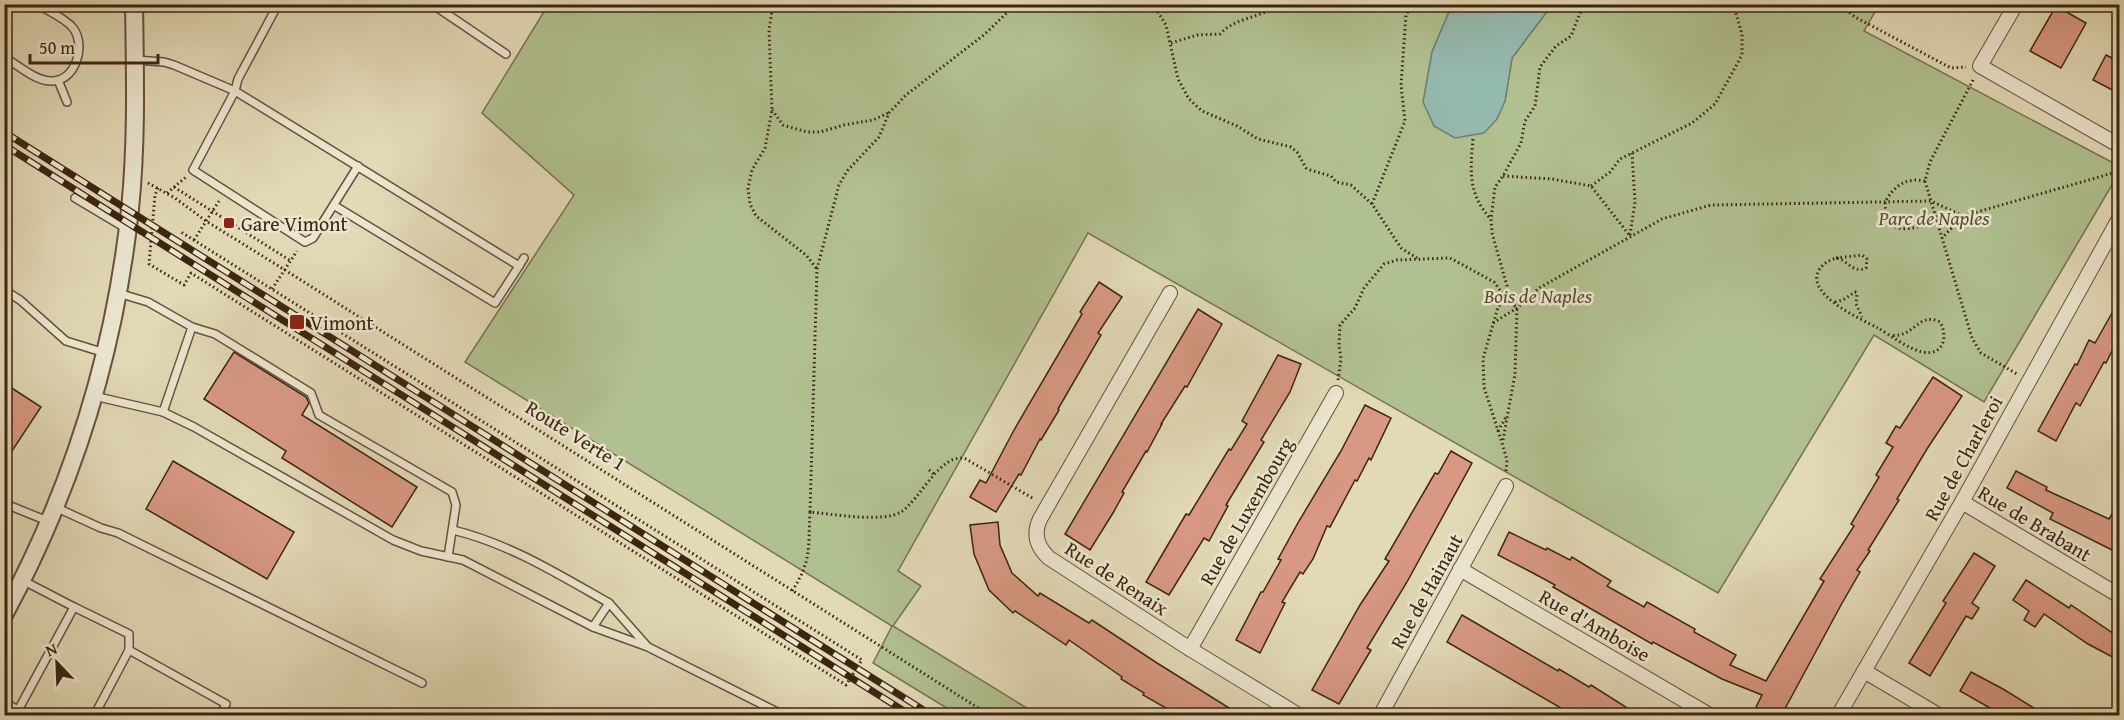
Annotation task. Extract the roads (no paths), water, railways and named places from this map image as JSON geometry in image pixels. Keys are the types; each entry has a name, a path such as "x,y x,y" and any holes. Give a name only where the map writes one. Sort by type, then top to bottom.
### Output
{"street":[{"path":"4,615 52,514 76,452 105,353 127,229 133,169 134,4"},
{"path":"2016,4 1980,66 2120,146"},
{"name":"Rue de Charleroi","path":"1838,716 1962,502 2120,217"},
{"name":"Rue de Renaix","path":"1170,293 1043,513 1036,535 1039,545 1049,558 1190,649 1300,716"},
{"name":"Rue de Luxembourg","path":"1190,649 1336,393"},
{"name":"Rue de Hainaut","path":"1380,716 1506,486"},
{"name":"Rue de Brabant","path":"1962,502 2120,596"},
{"name":"Rue d'Amboise","path":"1460,569 1711,716"},
{"path":"1864,671 1940,716"}],"lane":[{"path":"4,57 43,80 58,80 70,74 74,68 78,47 77,37 68,23 37,4"},
{"path":"432,4 506,54"},
{"path":"276,8 193,170 305,242 313,238 358,166"},
{"path":"135,60 164,62 235,91 519,266"},
{"path":"58,80 67,102"},
{"path":"75,198 127,229"},
{"path":"335,206 495,303 524,258"},
{"path":"4,290 20,300 66,341 105,353"},
{"path":"117,293 148,302 192,327 215,334 311,393 319,415 448,489 455,498 456,505 448,557"},
{"path":"163,412 192,327"},
{"path":"94,396 163,412 194,427 393,540 421,551 478,567 593,627 648,647 785,716"},
{"path":"4,511 8,505 52,514 118,533 422,683"},
{"path":"453,530 518,552 609,603 648,647"},
{"path":"22,580 129,634 129,651 94,716"},
{"path":"593,627 609,603"},
{"path":"4,702 16,713 74,607"},
{"path":"129,651 226,704 220,716"}],"water":[{"path":"1452,5 1552,5 1512,58 1505,101 1497,119 1484,133 1455,138 1434,126 1423,102 1432,52"}],"railway":[{"path":"4,132 933,716"},
{"path":"4,145 912,716"}],"place":[{"name":"Gare Vimont","path":"229,223"},
{"name":"Vimont","path":"297,322"}],"park label":[{"name":"Parc de Naples","path":"1934,217"},
{"name":"Bois de Naples","path":"1538,295"}]}
